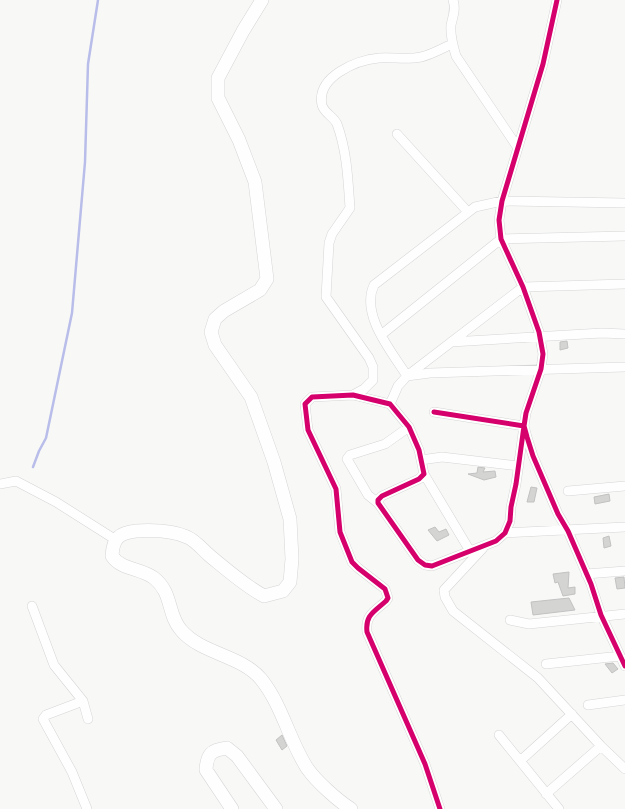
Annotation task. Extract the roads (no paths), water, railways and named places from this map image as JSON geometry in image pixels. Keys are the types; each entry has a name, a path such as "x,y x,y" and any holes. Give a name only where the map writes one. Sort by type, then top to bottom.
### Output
{"main road":[{"path":"262,0 243,30 218,78 218,98 239,140 255,182 267,279 260,290 224,310 215,319 211,332 215,345 251,397 274,462 290,519 292,559 290,582 283,591 264,596 254,591 218,563 189,537 174,532 147,530 123,533 116,540 112,556 117,563 152,577 163,586 169,598 175,619 181,630 190,639 249,669 260,678 270,692 308,768 334,795 351,809"},
{"path":"232,809 206,770 208,756 216,749 227,748 238,756 276,809"}],"street":[{"path":"453,0 454,13 451,26 452,44 456,56 518,148"},
{"path":"409,427 384,444 350,455 346,459 368,495 378,503 418,560 425,565 432,566 496,541 505,533 510,522 511,507 528,405 541,369 543,354 523,286 501,239 498,220 502,201 543,64 557,0"},
{"path":"353,395 364,389 373,380 373,367 370,358 326,297 329,244 332,234 350,208 344,148 336,123 324,110 322,105 325,86 337,73 363,61 378,58 422,57 452,44"},
{"path":"397,134 467,212"},
{"path":"407,376 381,335 371,312 370,300 374,285 467,212 486,204 502,201 625,203"},
{"path":"381,335 501,239 625,236"},
{"path":"390,404 398,386 407,376 523,286 625,284"},
{"path":"451,342 625,334"},
{"path":"407,376 430,373 625,367"},
{"path":"440,809 425,764 367,632 366,622 370,615 386,601 388,593 352,562 340,532 336,489 308,430 305,404 308,399 318,396 353,395 390,404 409,427 421,460 424,474 470,551"},
{"path":"434,412 524,426"},
{"path":"524,426 533,456 558,514 568,531 601,615 625,666"},
{"path":"421,460 442,457 519,466"},
{"path":"378,503 378,500 382,496 419,479 424,474"},
{"path":"0,484 16,481 56,502 116,540"},
{"path":"568,491 625,486"},
{"path":"505,533 625,527"},
{"path":"485,546 444,590 445,597 453,611 538,678 601,746 625,769"},
{"path":"586,574 625,571"},
{"path":"32,606 54,665 83,701 88,719"},
{"path":"510,620 529,624 601,615 625,614"},
{"path":"546,664 620,656"},
{"path":"588,705 625,700"},
{"path":"83,701 46,715 43,719 72,772 87,809"},
{"path":"520,761 572,714"},
{"path":"499,735 559,809"},
{"path":"546,794 601,746"}],"waterway":[{"path":"33,467 46,438 72,313 85,162 88,64 98,0"}]}
